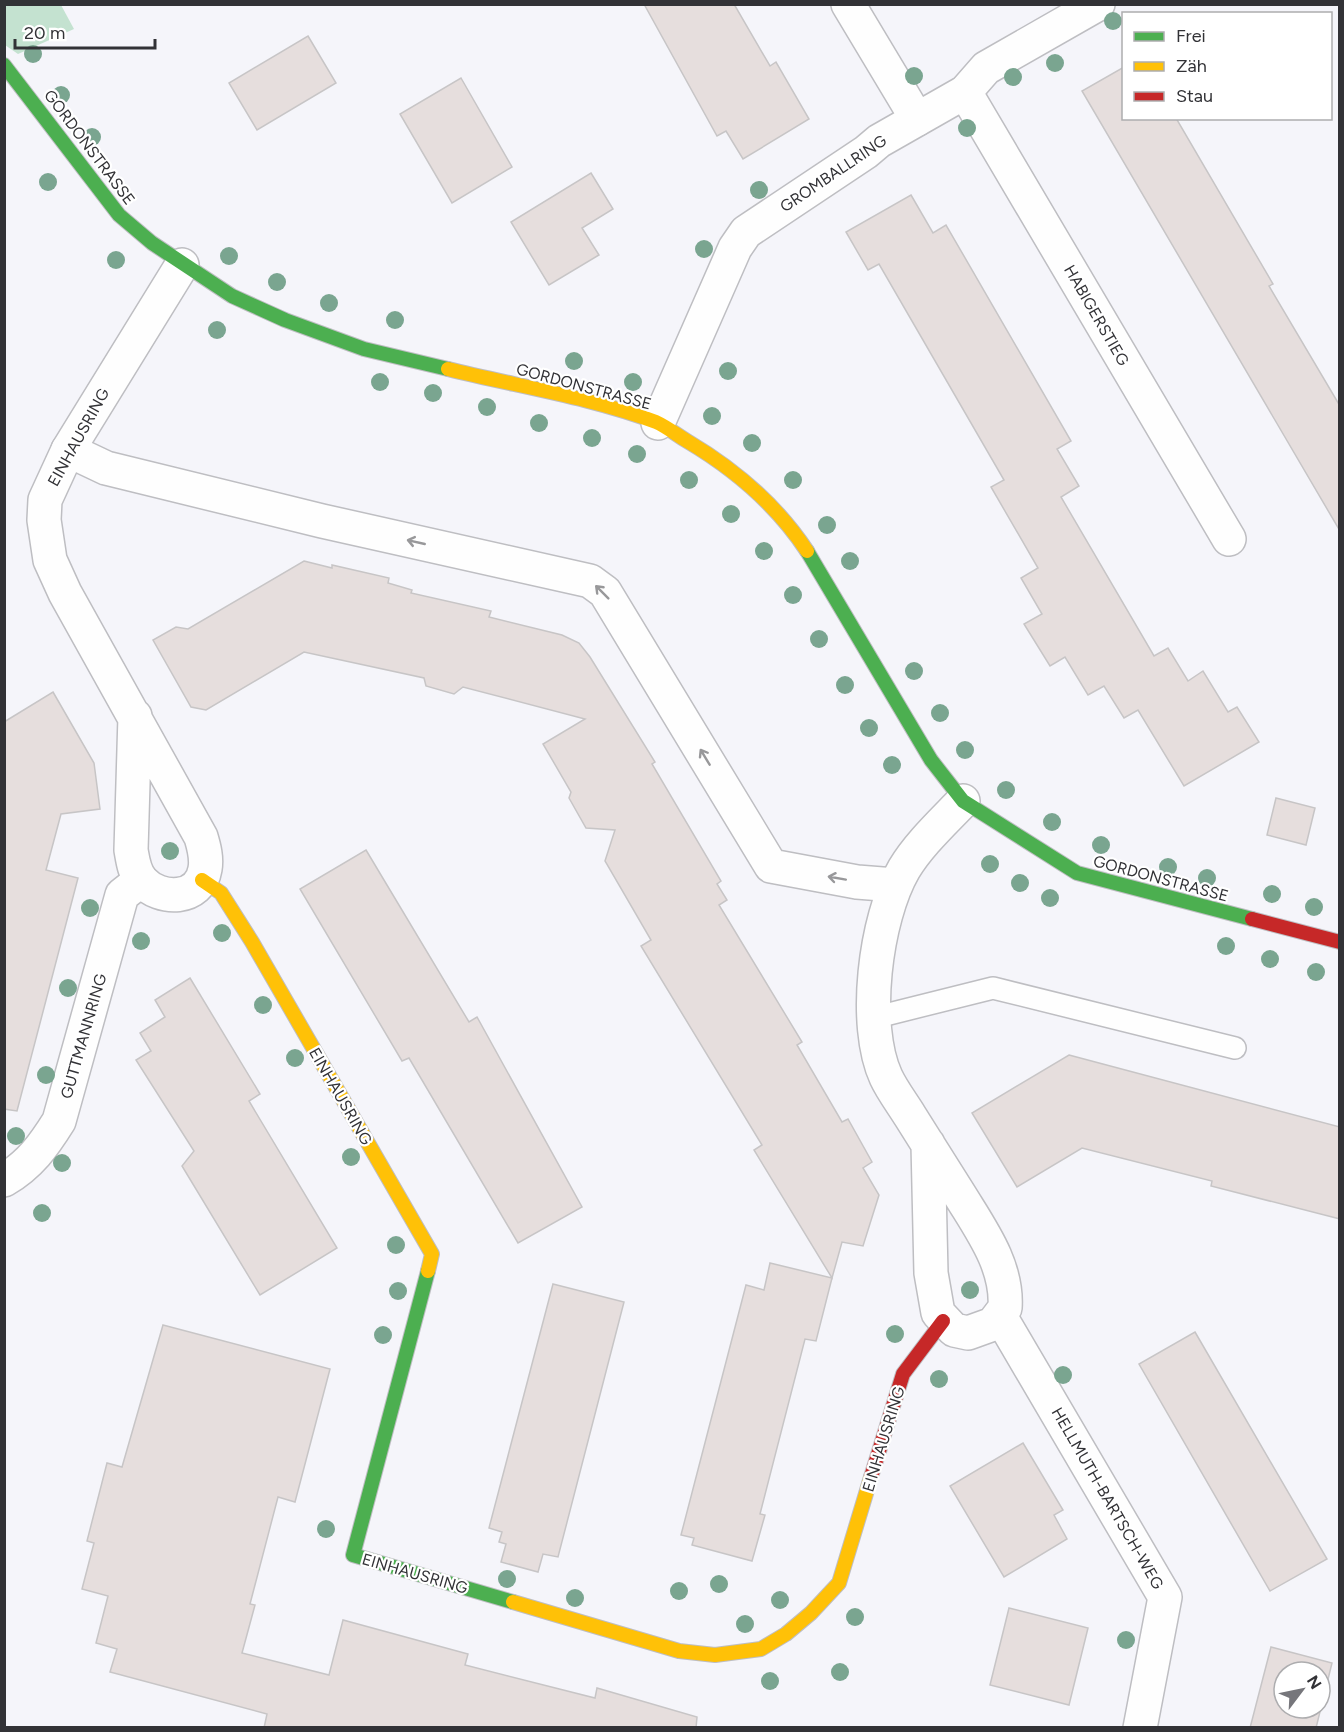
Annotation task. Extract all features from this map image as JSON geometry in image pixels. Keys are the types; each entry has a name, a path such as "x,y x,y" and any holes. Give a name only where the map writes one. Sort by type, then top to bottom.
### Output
{"street":[{"path":"848,4 917,119"},
{"name":"GROMBALLRING","path":"658,423 735,248 746,232 867,152 879,141 965,92 986,68 1098,4"},
{"name":"GORDONSTRASSE","path":"4,65 119,215 182,265 232,296 285,320 363,349 615,409 658,423 713,456 756,489 790,526 831,589 931,760 948,785 963,801 1077,873 1340,942"},
{"name":"HABIGERSTIEG","path":"965,92 1229,539"},
{"name":"EINHAUSRING","path":"182,265 68,450 45,500 46,543 65,593 201,837 205,855 202,880 221,892 252,942 432,1254 352,1555 679,1651 715,1655 761,1648 786,1634 811,1613 839,1583 903,1374 943,1321"},
{"path":"68,450 106,468 322,521 590,581 605,592 771,866 857,882 896,885"},
{"path":"135,716 131,850 134,868 141,880 154,891 176,896 196,887 202,880"},
{"path":"928,1144 931,1273 934,1298 943,1321 954,1330 968,1333 982,1330 1000,1316 1005,1308 1004,1280 996,1259 928,1144 886,1077 876,1048 873,1018 874,981 884,926 896,885 905,867 927,839 963,801"},
{"name":"GUTTMANNRING","path":"4,1180 42,1149 58,1121 122,895 141,880"},
{"name":"HELLMUTH-BARTSCH-WEG","path":"1000,1316 1165,1597 1140,1728"}],"lane":[{"path":"873,1018 993,988 1234,1048"}],"green space":[{"path":"4,5 61,5 74,29 18,54 5,45"}],"building":[{"path":"644,4 734,4 770,66 776,62 809,119 743,159 726,131 717,136"},
{"path":"308,36 336,83 257,130 229,83"},
{"path":"1122,68 1122,120 1177,120 1273,284 1269,286 1340,406 1340,531 1082,91"},
{"path":"461,78 512,167 452,203 400,114"},
{"path":"591,173 613,209 582,228 599,255 549,285 511,222"},
{"path":"911,195 933,233 946,225 1071,441 1057,449 1079,486 1061,497 1154,656 1168,648 1188,681 1203,671 1228,712 1237,707 1259,742 1184,786 1138,710 1124,718 1104,686 1088,695 1065,657 1050,666 1024,624 1042,614 1021,578 1038,568 991,487 1004,480 879,264 868,270 846,232"},
{"path":"304,561 389,578 388,583 412,590 411,593 491,611 489,617 562,635 579,643 590,657 655,762 652,764 721,881 717,884 727,900 719,905 802,1042 797,1045 842,1122 848,1119 872,1162 863,1168 879,1195 863,1246 842,1242 832,1278 754,1150 762,1145 641,946 651,940 605,861 615,830 586,828 569,798 571,792 543,744 585,719 463,687 454,694 426,686 424,678 304,652 206,710 191,707 153,640 176,627 188,629"},
{"path":"53,692 94,763 100,809 61,814 46,870 78,878 17,1111 4,1109 4,722"},
{"path":"1276,798 1315,808 1306,845 1267,835"},
{"path":"366,850 469,1022 477,1017 582,1207 518,1243 409,1058 402,1061 300,889"},
{"path":"190,978 260,1094 249,1101 337,1248 260,1295 182,1166 194,1151 136,1060 151,1051 140,1033 165,1017 155,1000"},
{"path":"1069,1055 1340,1127 1340,1219 1211,1186 1212,1181 1082,1148 1017,1187 972,1113"},
{"path":"770,1263 832,1278 816,1341 805,1339 760,1514 765,1515 752,1561 692,1545 694,1538 681,1535 746,1285 764,1290"},
{"path":"553,1284 624,1302 558,1557 543,1554 538,1572 501,1562 506,1544 499,1542 502,1532 489,1528"},
{"path":"163,1325 330,1369 295,1502 278,1497 250,1604 255,1605 242,1653 329,1675 343,1620 468,1654 465,1665 595,1698 597,1688 697,1717 696,1728 264,1728 267,1714 110,1672 117,1649 96,1643 108,1596 82,1589 94,1543 87,1541 107,1463 122,1467"},
{"path":"1195,1332 1327,1559 1270,1591 1139,1364"},
{"path":"1023,1443 1063,1510 1054,1515 1067,1539 1004,1577 950,1486"},
{"path":"1009,1608 1088,1628 1069,1705 990,1685"},
{"path":"1271,1647 1321,1660 1272,1660 1272,1720 1318,1720 1316,1728 1250,1728"}],"traffic: fast":[{"path":"4,65 119,215 152,243 232,296 285,320 364,349 448,369"},
{"path":"807,551 931,760 963,801 1077,873 1252,919"},
{"path":"428,1271 353,1555 513,1602"}],"traffic: slow":[{"path":"448,369 579,399 631,413 660,424 705,452 754,489 782,518 807,551"},
{"path":"202,880 221,893 252,942 432,1254 428,1271"},
{"path":"513,1602 679,1651 715,1655 761,1649 786,1634 811,1613 839,1583 871,1477"}],"traffic: jam":[{"path":"1252,919 1340,942"},
{"path":"871,1477 903,1374 943,1321"}]}
